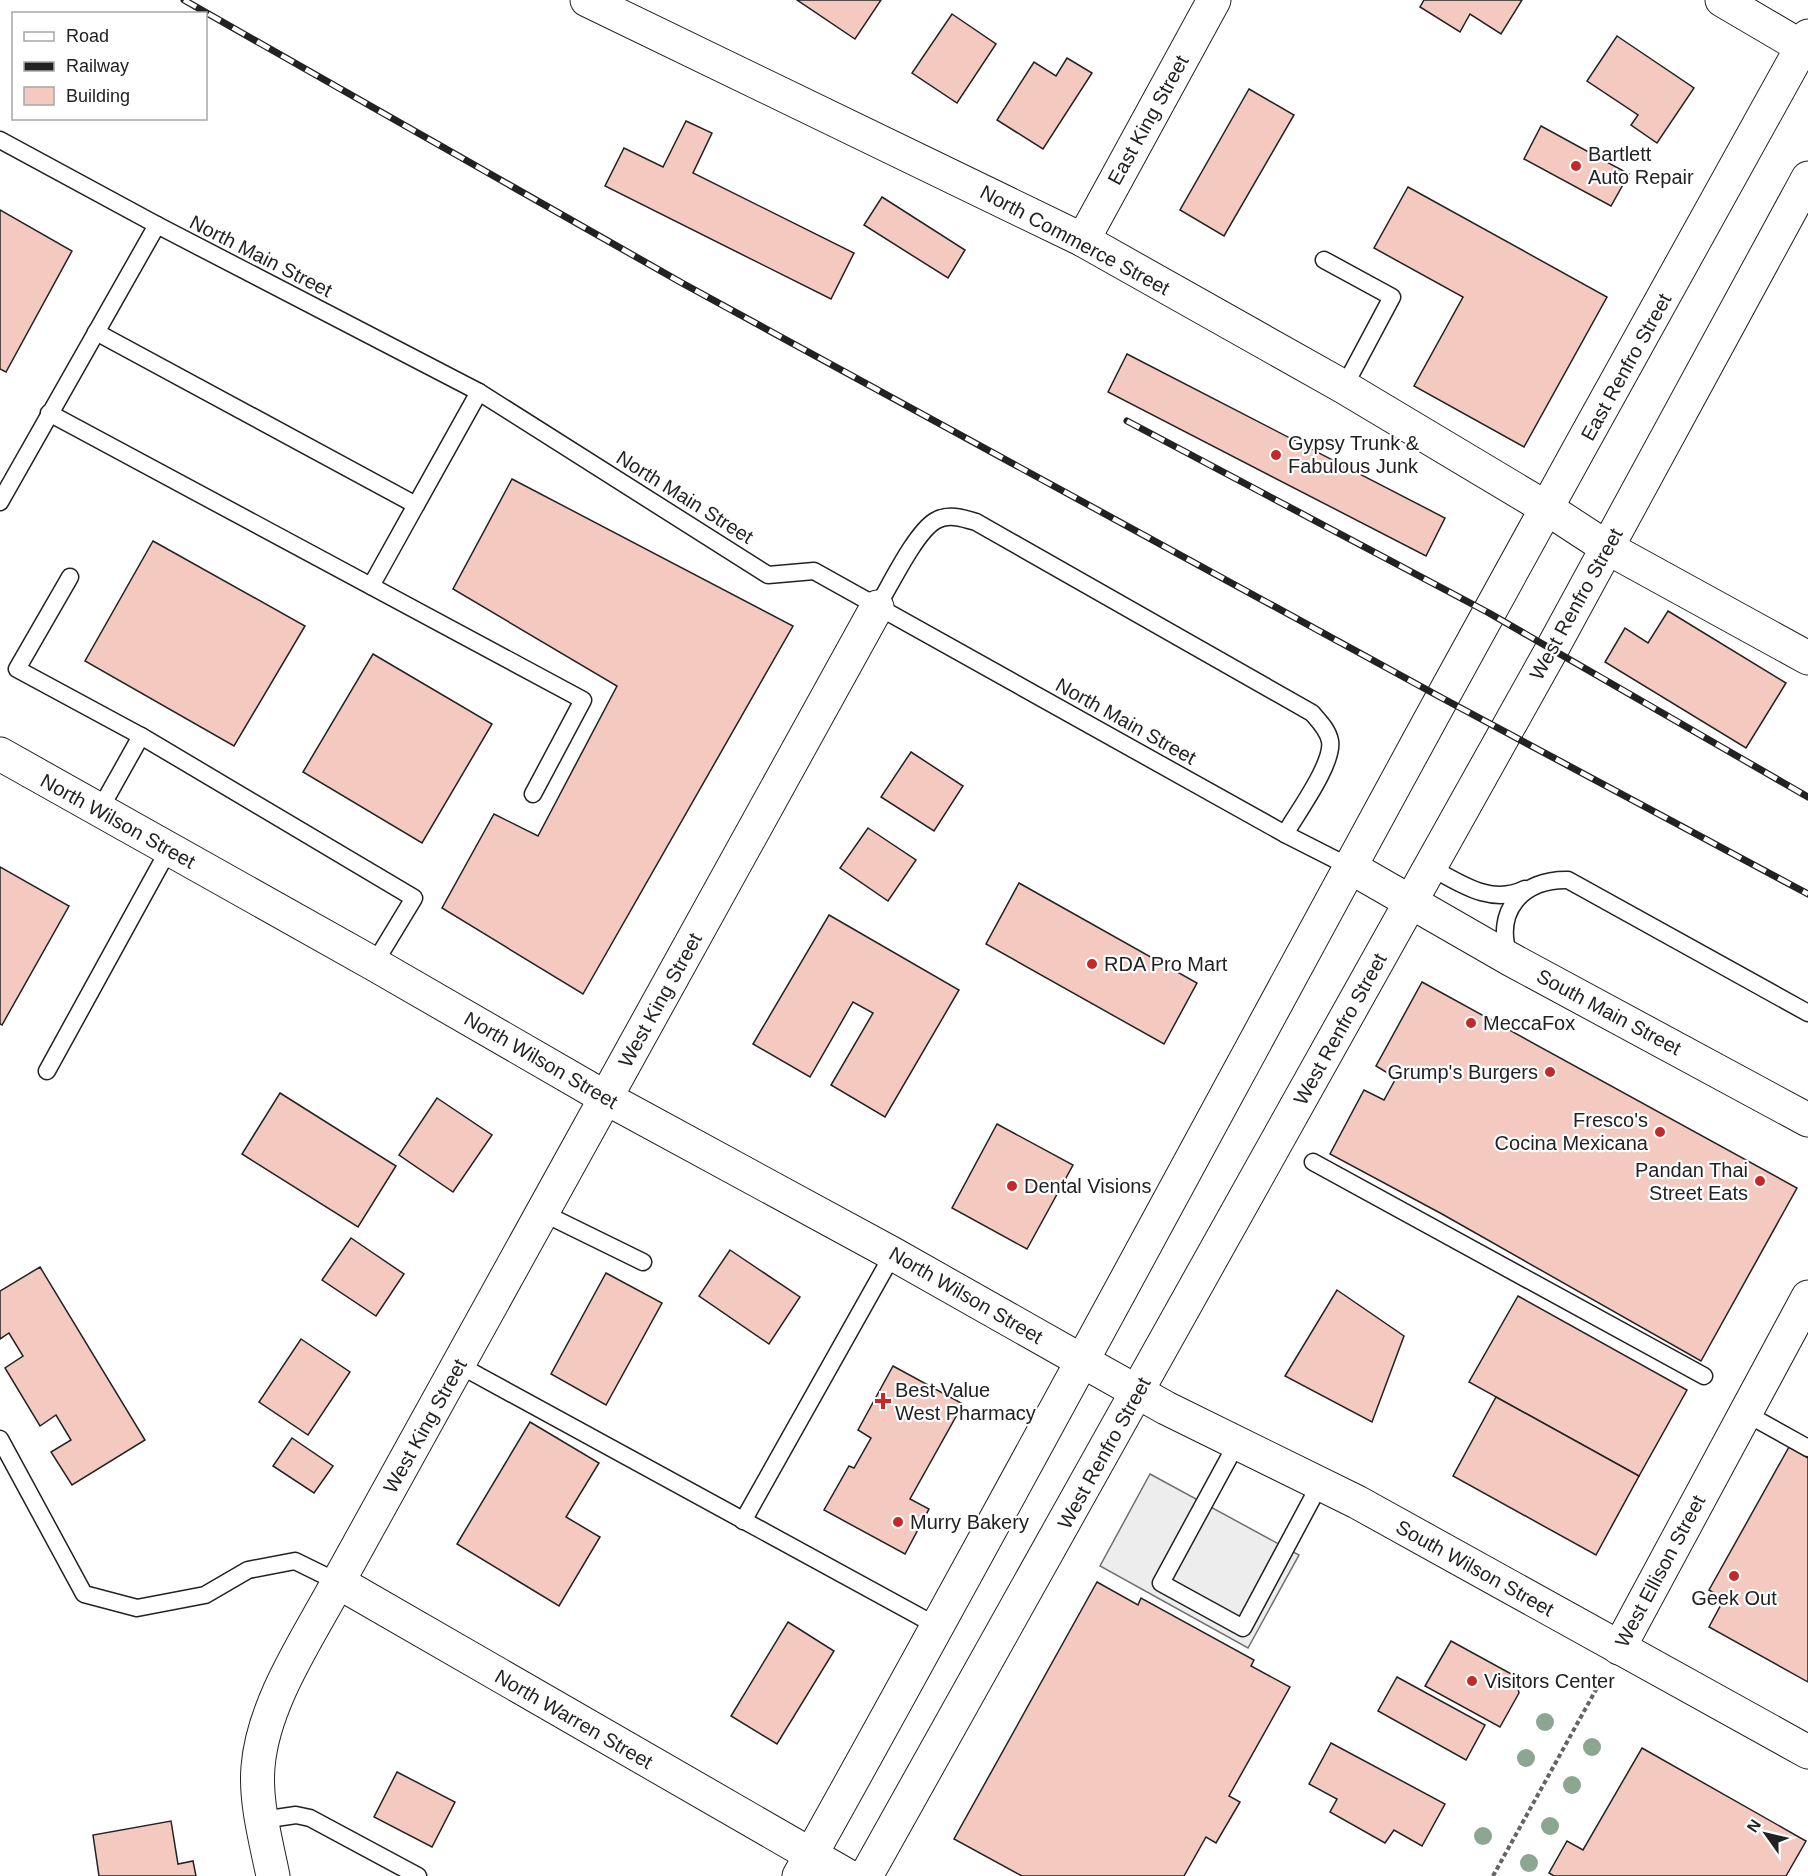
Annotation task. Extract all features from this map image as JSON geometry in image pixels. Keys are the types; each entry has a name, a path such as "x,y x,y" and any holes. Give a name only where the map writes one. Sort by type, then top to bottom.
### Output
{"street":[{"name":"North Commerce Street","path":"587,0 1083,240 1344,387 1548,509 1606,547 1808,658"},
{"name":"East King Street","path":"1083,240 1214,0"},
{"path":"1722,0 1806,45"},
{"name":"East Renfro Street","path":"1350,867 1806,45"},
{"name":"West Renfro Street","path":"866,1876 1430,867 1808,178"},
{"name":"West King Street","path":"273,1876 262,1820 258,1768 267,1718 338,1582 877,607"},
{"name":"North Wilson Street","path":"0,754 374,964 606,1098 893,1254 1138,1392"},
{"path":"805,1866 1084,1362 1350,867"},
{"name":"South Main Street","path":"1350,867 1510,959 1808,1120"},
{"name":"West Ellison Street","path":"1618,1648 1808,1296"},
{"name":"South Wilson Street","path":"1138,1392 1357,1502 1808,1752"},
{"name":"North Warren Street","path":"338,1582 805,1866 848,1876"}],"lane":[{"name":"North Main Street","path":"0,140 157,225 479,392 768,575 814,571 1285,834 1350,867"},
{"path":"0,502 157,225"},
{"path":"1324,260 1392,297 1344,387"},
{"path":"96,332 416,505"},
{"path":"371,586 479,392"},
{"path":"49,413 583,700 533,794"},
{"path":"877,607 914,543 935,521 955,516 976,522 1312,713 1325,728 1330,741 1330,757 1285,834"},
{"path":"70,577 17,669 141,736 414,898 374,964"},
{"path":"99,811 141,736"},
{"path":"47,1071 169,849"},
{"path":"1430,867 1478,892 1497,896 1517,893 1550,880 1568,880 1808,1013"},
{"path":"1510,959 1505,942 1505,925 1510,909 1520,895 1534,885"},
{"path":"1313,1162 1704,1376"},
{"path":"543,1213 643,1262"},
{"path":"743,1521 893,1254"},
{"path":"459,1365 937,1626"},
{"path":"1745,1413 1808,1448"},
{"path":"0,1439 84,1594 137,1608 205,1595 248,1570 295,1561 338,1582"},
{"path":"1237,1443 1161,1583 1243,1628 1320,1484"},
{"path":"262,1820 296,1815 310,1818 418,1876"}],"path":[{"name":"West Ellison Street","path":"1493,1876 1618,1648"}],"shaded area":[{"path":"1150,1474 1299,1555 1248,1648 1100,1566"}],"building":[{"path":"797,0 881,0 855,39"},
{"path":"1424,0 1522,0 1501,34 1470,14 1460,32 1420,7"},
{"path":"952,14 996,44 957,103 912,73"},
{"path":"1617,36 1694,88 1657,143 1631,125 1638,115 1587,81"},
{"path":"1067,58 1092,73 1043,149 997,120 1034,62 1056,76"},
{"path":"1249,89 1294,115 1224,236 1180,210"},
{"path":"686,121 712,133 693,173 854,253 831,299 605,186 624,148 663,167"},
{"name":"Bartlett Auto Repair","path":"1541,126 1629,174 1611,206 1524,159"},
{"path":"1408,187 1607,297 1524,447 1414,386 1463,297 1374,248"},
{"path":"882,197 965,250 948,278 864,225"},
{"path":"0,210 72,251 6,372 0,369"},
{"name":"Gypsy Trunk & Fabulous Junk","path":"1127,354 1445,518 1426,556 1108,392"},
{"path":"512,479 793,626 583,994 442,908 494,814 538,836 617,686 453,589"},
{"path":"153,541 305,626 234,746 85,661"},
{"path":"1668,611 1786,683 1746,748 1605,662 1625,628 1648,643"},
{"path":"373,654 492,724 422,843 303,772"},
{"path":"911,752 963,786 934,831 881,797"},
{"path":"868,828 916,860 888,901 840,868"},
{"path":"0,867 69,906 2,1025 0,1024"},
{"name":"RDA Pro Mart","path":"1019,883 1197,983 1164,1044 986,944"},
{"path":"829,915 959,990 885,1117 831,1085 873,1013 853,1002 810,1077 753,1044"},
{"path":"1422,982 1797,1188 1701,1361 1442,1214 1330,1154 1364,1090 1384,1100 1396,1078 1376,1066"},
{"path":"280,1093 396,1166 358,1227 242,1154"},
{"path":"437,1098 492,1135 453,1192 399,1155"},
{"name":"Dental Visions","path":"997,1124 1073,1165 1027,1249 952,1208"},
{"path":"351,1238 404,1274 376,1316 322,1280"},
{"path":"730,1250 800,1297 769,1344 699,1296"},
{"path":"40,1267 145,1440 72,1485 51,1452 71,1440 56,1415 40,1426 5,1368 23,1356 9,1333 0,1339 0,1291"},
{"path":"606,1273 662,1303 606,1405 551,1374"},
{"path":"1337,1290 1404,1336 1372,1422 1285,1376"},
{"path":"1518,1296 1687,1390 1639,1476 1469,1382"},
{"path":"301,1339 350,1372 308,1435 259,1402"},
{"path":"893,1366 963,1404 910,1499 929,1509 905,1554 824,1510 849,1466 854,1468 871,1438 858,1430"},
{"path":"1496,1397 1639,1476 1596,1555 1453,1476"},
{"path":"530,1422 599,1463 566,1517 600,1537 559,1606 457,1544"},
{"path":"292,1438 333,1466 314,1493 273,1466"},
{"path":"1789,1447 1808,1458 1808,1682 1709,1627 1724,1599 1709,1590"},
{"path":"1097,1582 1138,1605 1141,1598 1254,1660 1251,1666 1290,1687 1229,1796 1240,1802 1216,1843 1206,1837 1184,1876 1022,1876 954,1839"},
{"path":"788,1622 834,1651 777,1744 731,1716"},
{"name":"Visitors Center","path":"1451,1641 1515,1676 1519,1693 1500,1727 1425,1686"},
{"path":"1397,1677 1485,1725 1466,1760 1378,1711"},
{"path":"1331,1743 1445,1804 1422,1846 1394,1830 1385,1843 1330,1812 1337,1799 1309,1784"},
{"path":"1642,1748 1806,1841 1786,1876 1554,1876 1549,1873 1567,1841 1583,1850"},
{"path":"397,1772 455,1802 432,1847 374,1817"},
{"path":"171,1821 178,1864 193,1861 196,1876 99,1876 93,1835"}],"railway":[{"path":"184,0 205,12"},
{"path":"207,13 682,283 1442,698 1808,894"},
{"path":"1127,421 1489,613 1808,797"}],"place":[{"name":"Bartlett Auto Repair","path":"1576,166"},
{"name":"Gypsy Trunk & Fabulous Junk","path":"1276,455"},
{"name":"RDA Pro Mart","path":"1092,964"},
{"name":"MeccaFox","path":"1471,1023"},
{"name":"Grump's Burgers","path":"1550,1072"},
{"name":"Fresco's Cocina Mexicana","path":"1660,1132"},
{"name":"Pandan Thai Street Eats","path":"1760,1181"},
{"name":"Dental Visions","path":"1012,1186"},
{"name":"Best Value West Pharmacy","path":"883,1401"},
{"name":"Murry Bakery","path":"898,1522"},
{"name":"Geek Out","path":"1734,1576"},
{"name":"Visitors Center","path":"1472,1681"}]}
